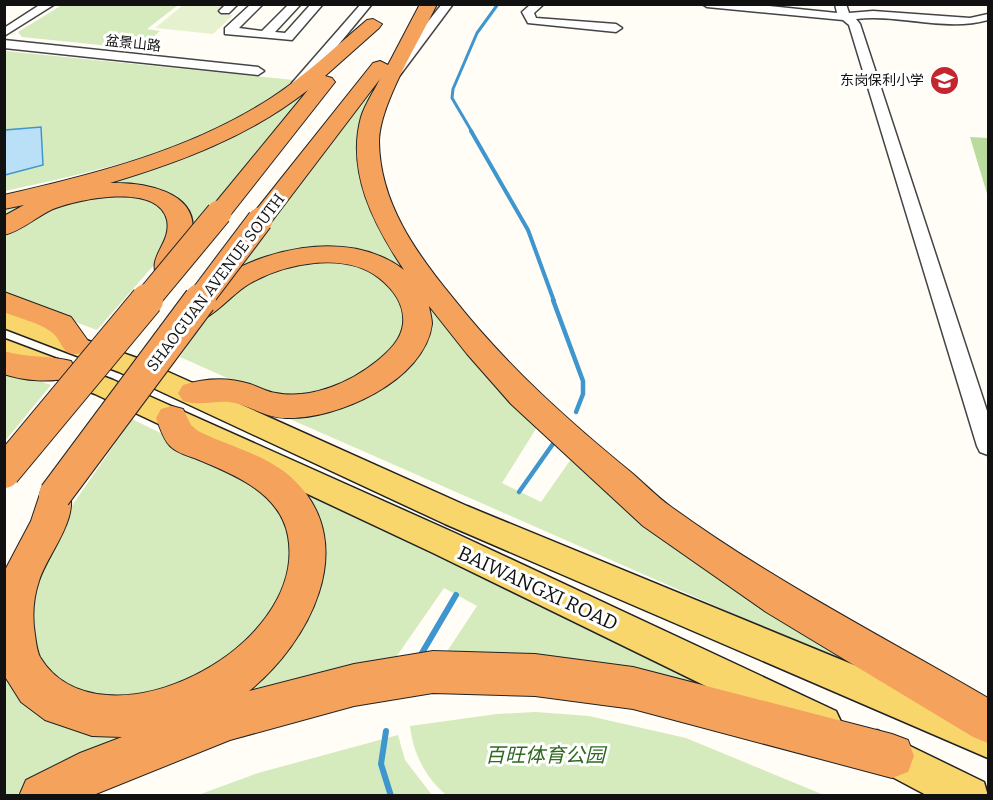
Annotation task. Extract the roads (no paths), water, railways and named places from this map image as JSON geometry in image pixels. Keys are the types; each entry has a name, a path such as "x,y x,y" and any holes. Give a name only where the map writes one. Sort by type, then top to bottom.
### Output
{"highway":[{"path":"429,4 376,105 367,134 374,189 386,219 408,257 494,368 570,444 658,518 714,557 988,722"},
{"name":"SHAOGUAN AVENUE SOUTH","path":"4,562 260,220 429,4"},
{"path":"4,202 70,186 179,151 235,127 290,94 374,13"},
{"path":"4,472 219,213 374,13"},
{"path":"4,228 35,209 72,196 115,190 147,193 170,203 179,220 178,241 166,260 168,274"},
{"path":"55,495 48,524 24,566 18,587 13,625 19,660 27,677 58,704 83,715 115,717 151,712 179,704 223,684 257,658 278,636 297,601 306,575 308,553 306,533 294,502 281,486 266,477 181,437 183,406 230,390 270,404 306,405 355,392 385,374 398,363 411,342 416,309 408,291 400,281 376,266 345,256 306,257 276,262 241,277 188,318"},
{"path":"4,302 61,324 68,357 20,368 4,362"},
{"path":"4,452 33,436"},
{"path":"42,795 96,769 231,718 354,684 433,672 535,675 633,687 892,756"}],"main road":[{"path":"4,319 68,357"},
{"path":"4,348 68,357"},
{"name":"BAIWANGXI ROAD","path":"68,357 128,365 183,406 444,543 970,795"},
{"name":"BAIWANGXI ROAD","path":"68,357 104,387 183,406 456,515 988,739"}],"street":[{"path":"4,33 50,4"},
{"path":"258,4 230,31 288,37 318,4"},
{"path":"252,33 281,4"},
{"path":"266,34 296,4"},
{"path":"394,72 422,41 447,4"},
{"path":"539,4 528,12 532,21 616,28"},
{"path":"707,4 843,11 970,22 988,17"},
{"path":"843,11 854,24 988,446"},
{"name":"盆景山路","path":"4,44 258,71"}],"water":[{"path":"41,127 43,165 5,175 5,130"}],"waterway":[{"path":"472,132 452,98 453,89 477,33 498,4"},
{"path":"471,131 528,230 554,301"},
{"path":"553,300 583,381 583,394 576,412"},
{"path":"519,492 555,441"},
{"path":"419,658 456,595"},
{"path":"386,731 381,764 391,796"}],"place":[{"name":"东岗保利小学","path":"945,80"}],"park label":[{"name":"百旺体育公园","path":"545,755"}]}
